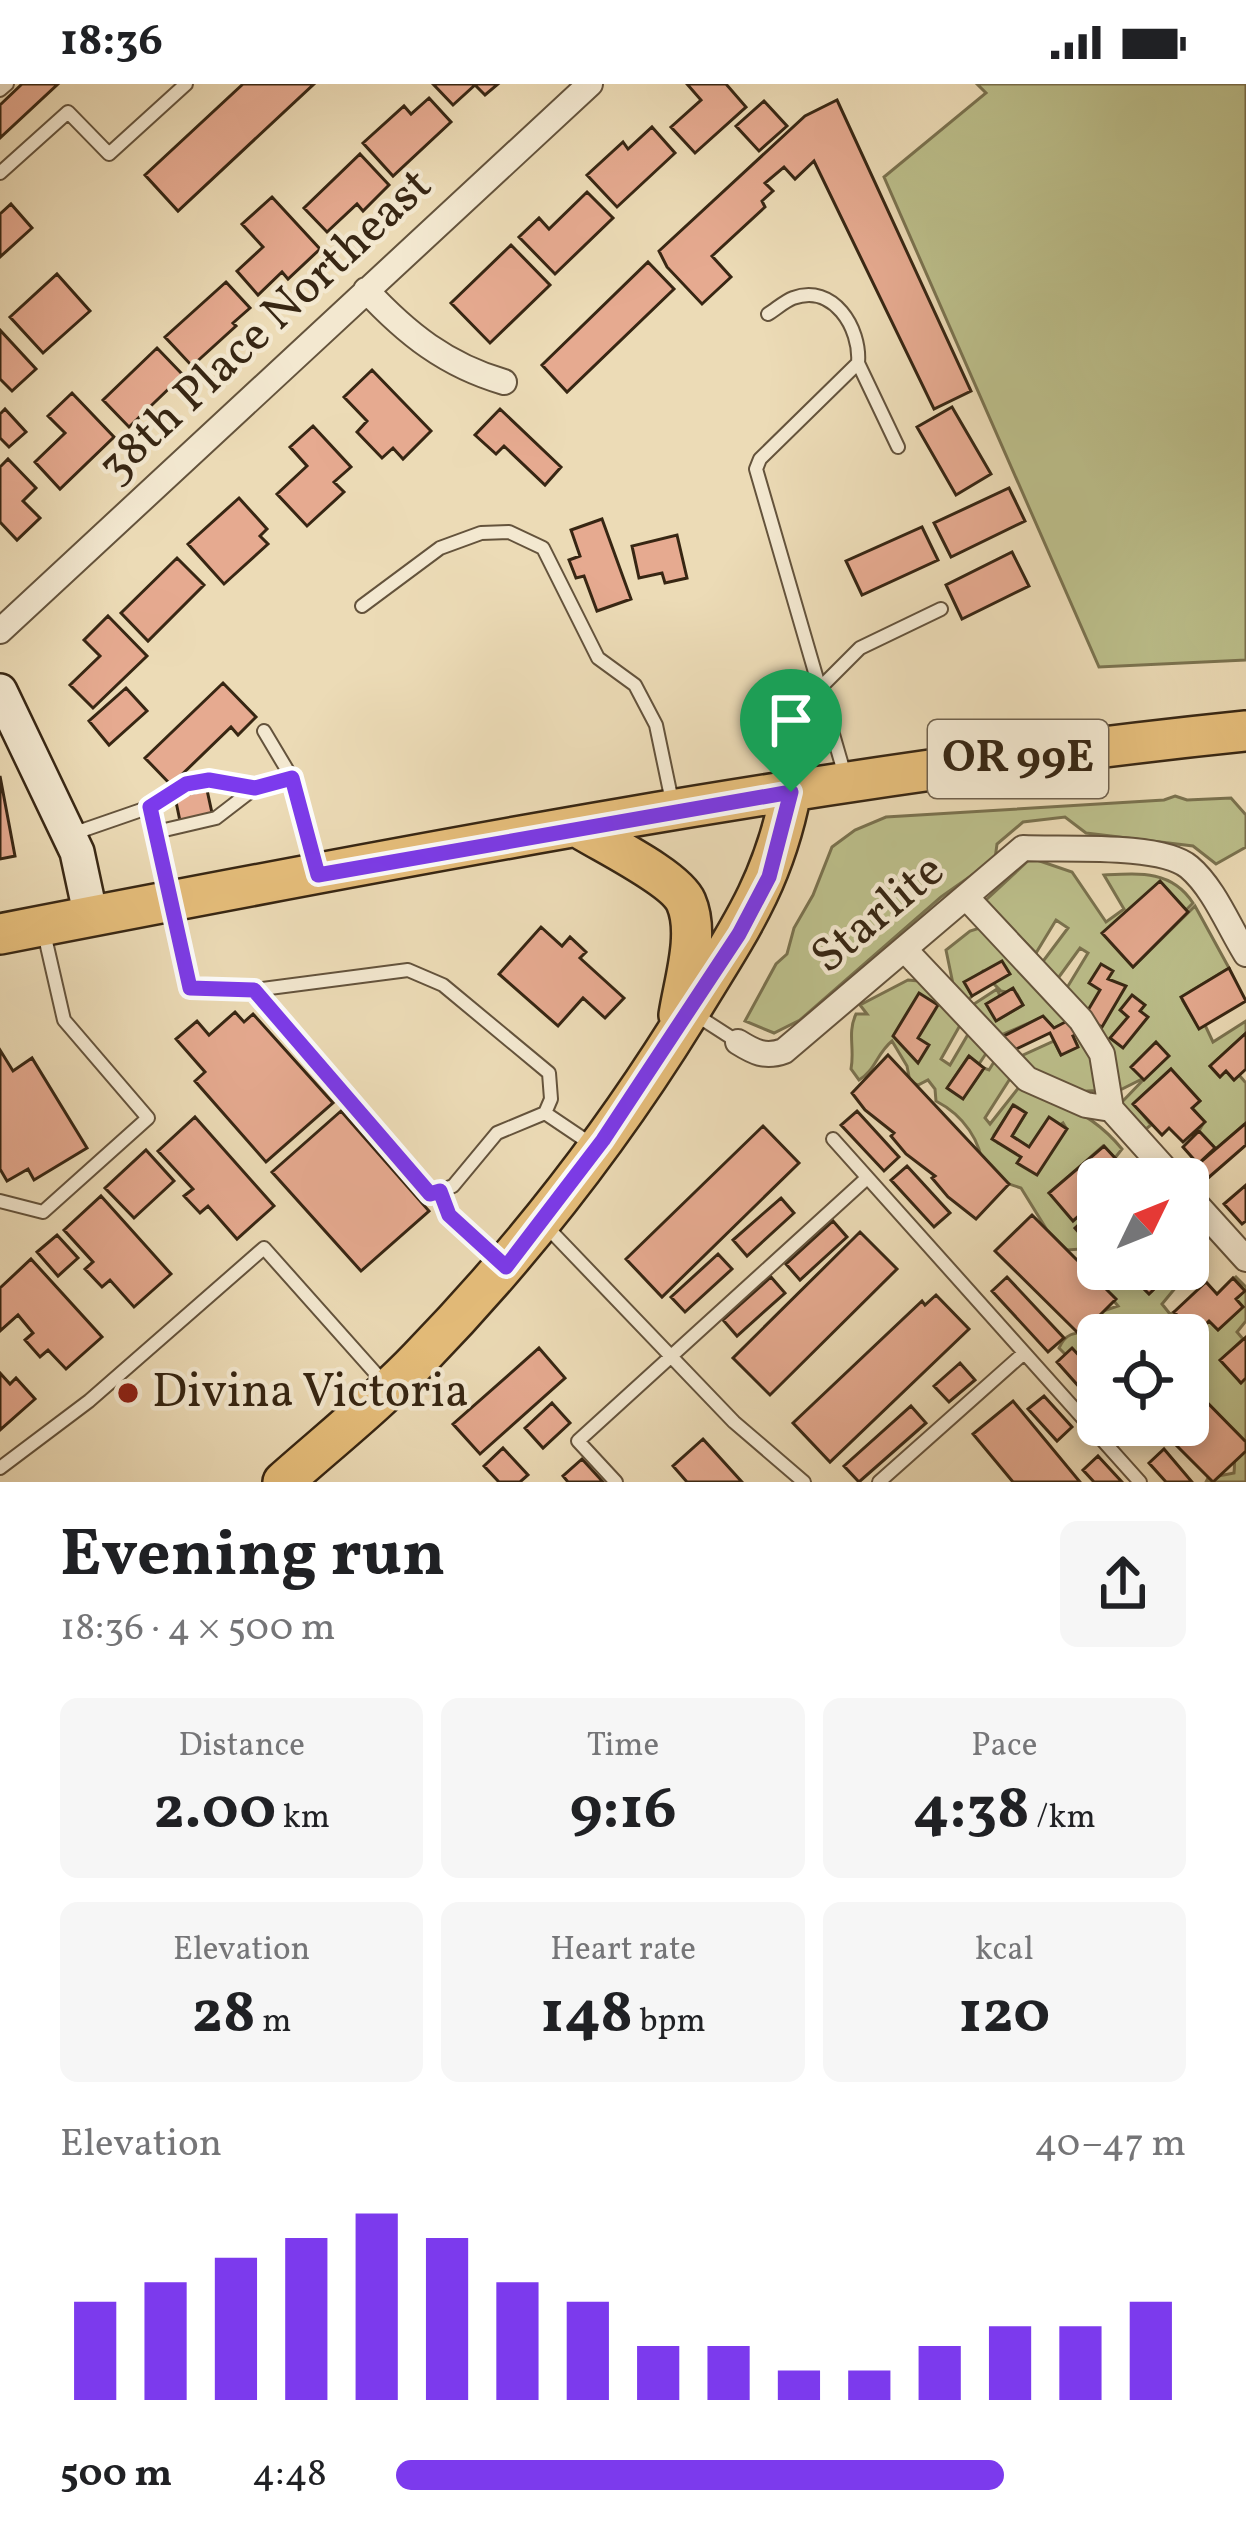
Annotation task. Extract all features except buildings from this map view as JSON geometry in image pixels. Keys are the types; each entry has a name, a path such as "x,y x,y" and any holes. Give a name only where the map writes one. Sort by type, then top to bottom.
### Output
{"main road":[{"name":"OR 99E","path":"0,934 674,811 1246,731"},
{"path":"283,1482 388,1388 506,1267 597,1148 739,934 769,877 791,792"},
{"path":"578,827 670,884 686,903 691,923 683,1022"}],"street":[{"name":"38th Place Northeast","path":"0,631 590,84"},
{"path":"366,290 395,322 444,358 505,382"},
{"path":"0,691 69,835 83,871 91,916"},
{"name":"Starlite","path":"737,1042 754,1052 784,1051 1023,848 1158,854 1185,863 1246,954"},
{"path":"966,897 1082,1021 1102,1054 1111,1109 1155,1158"},
{"path":"905,951 1027,1079 1086,1105 1111,1109"},
{"path":"1209,1218 1246,1259"}],"lane":[{"path":"0,91 7,84"},
{"path":"0,173 68,112 109,154 186,84"},
{"path":"768,314 794,298 815,295 847,317 859,349 858,363 898,447"},
{"path":"848,784 756,469 760,458 858,363"},
{"path":"362,606 440,548 481,532 509,532 543,548 598,658 635,685 656,724 674,811"},
{"path":"820,688 860,648 941,609"},
{"path":"264,731 292,778 318,875"},
{"path":"156,832 216,818 255,788 292,778"},
{"path":"69,835 150,807 186,784 209,780 255,788"},
{"path":"150,807 190,988 254,990 408,970 443,985 549,1072 551,1099 545,1112 497,1133 453,1186 430,1194 254,990"},
{"path":"0,1201 43,1212 148,1118 64,1020 42,926"},
{"path":"683,1022 737,1042"},
{"path":"545,1112 597,1148"},
{"path":"832,1139 1140,1482"},
{"path":"616,1482 578,1441 867,1178"},
{"path":"440,1191 449,1215 506,1267"},
{"path":"542,1222 734,1423 804,1482"},
{"path":"0,1468 89,1401 264,1248 388,1388"},
{"path":"879,1482 1024,1353"}],"green space":[{"path":"977,84 1246,84 1246,660 1099,667 884,177 986,93"},
{"path":"1175,796 1231,798 1246,815 1246,847 1216,864 1193,846 1086,833 1065,817 1023,822 997,844 995,859 941,897 800,1020 774,1033 745,1021 776,964 787,954 794,928 832,847 855,830 886,817"},
{"path":"1031,858 1072,872 1106,922 1124,909 1104,875 1154,876 1185,892 1193,903 1186,910 1160,882 1103,933 1133,967 1195,906 1229,968 1183,1001 1213,1042 1246,1021 1246,1033 1210,1066 1219,1076 1226,1071 1246,1083 1246,1123 1216,1149 1199,1131 1204,1122 1192,1108 1200,1101 1171,1069 1134,1103 1151,1125 1146,1129 1121,1103 1146,1077 1118,1091 1100,1081 1095,1091 1073,1093 1058,1090 1035,1075 1019,1057 1054,1041 1061,1055 1077,1045 1073,1036 1078,1033 1071,1020 1054,1028 1043,1017 999,1036 971,1006 997,989 1000,996 987,1004 997,1020 1023,1005 1017,994 1001,991 994,984 993,972 983,971 966,1002 953,984 946,950 970,931 1001,918 986,900","holes":["1056,920 1068,928 1041,964 1056,981 1080,948 1088,953 1065,991 1109,1048 1087,1043 1041,983 1031,961 1013,956 1002,943 1007,936 1023,940 1036,953"]},
{"path":"908,980 929,982 963,1020 941,1059 950,1065 970,1031 989,1049 979,1064 968,1057 950,1084 963,1098 997,1057 1013,1074 985,1118 990,1124 1020,1086 1084,1115 1115,1141 1122,1149 1115,1158 1103,1146 1089,1158 1077,1158 1077,1169 1050,1193 1077,1196 1077,1249 1067,1250 1047,1230 1021,1188 983,1171 969,1130 936,1101 928,1080 918,1085 910,1082 907,1066 892,1041 859,1080 851,1069 853,1021 856,1014 867,1014 860,1005","holes":["1014,1105 1026,1113 1012,1136 1029,1147 1063,1123 1066,1128 1039,1171 1014,1146 998,1143 994,1135"]},
{"path":"1235,1276 1246,1287 1246,1321 1237,1332 1243,1339 1225,1356 1240,1382 1246,1378 1246,1482 1206,1482 1234,1473 1230,1434 1209,1405 1209,1321 1218,1330 1243,1307 1236,1299 1244,1291"},
{"path":"1105,1290 1145,1290 1149,1294 1174,1290 1162,1304 1170,1314 1097,1314 1118,1306"},
{"path":"1077,1334 1077,1366 1059,1348"}],"place":[{"name":"Divina Victoria","path":"128,1393"}],"route":[{"path":"292,778 318,875 791,792 769,877 739,934 603,1140 506,1267 449,1215 440,1191 430,1194 254,990 190,988 150,807 186,784 209,780 255,788 292,778"}]}
